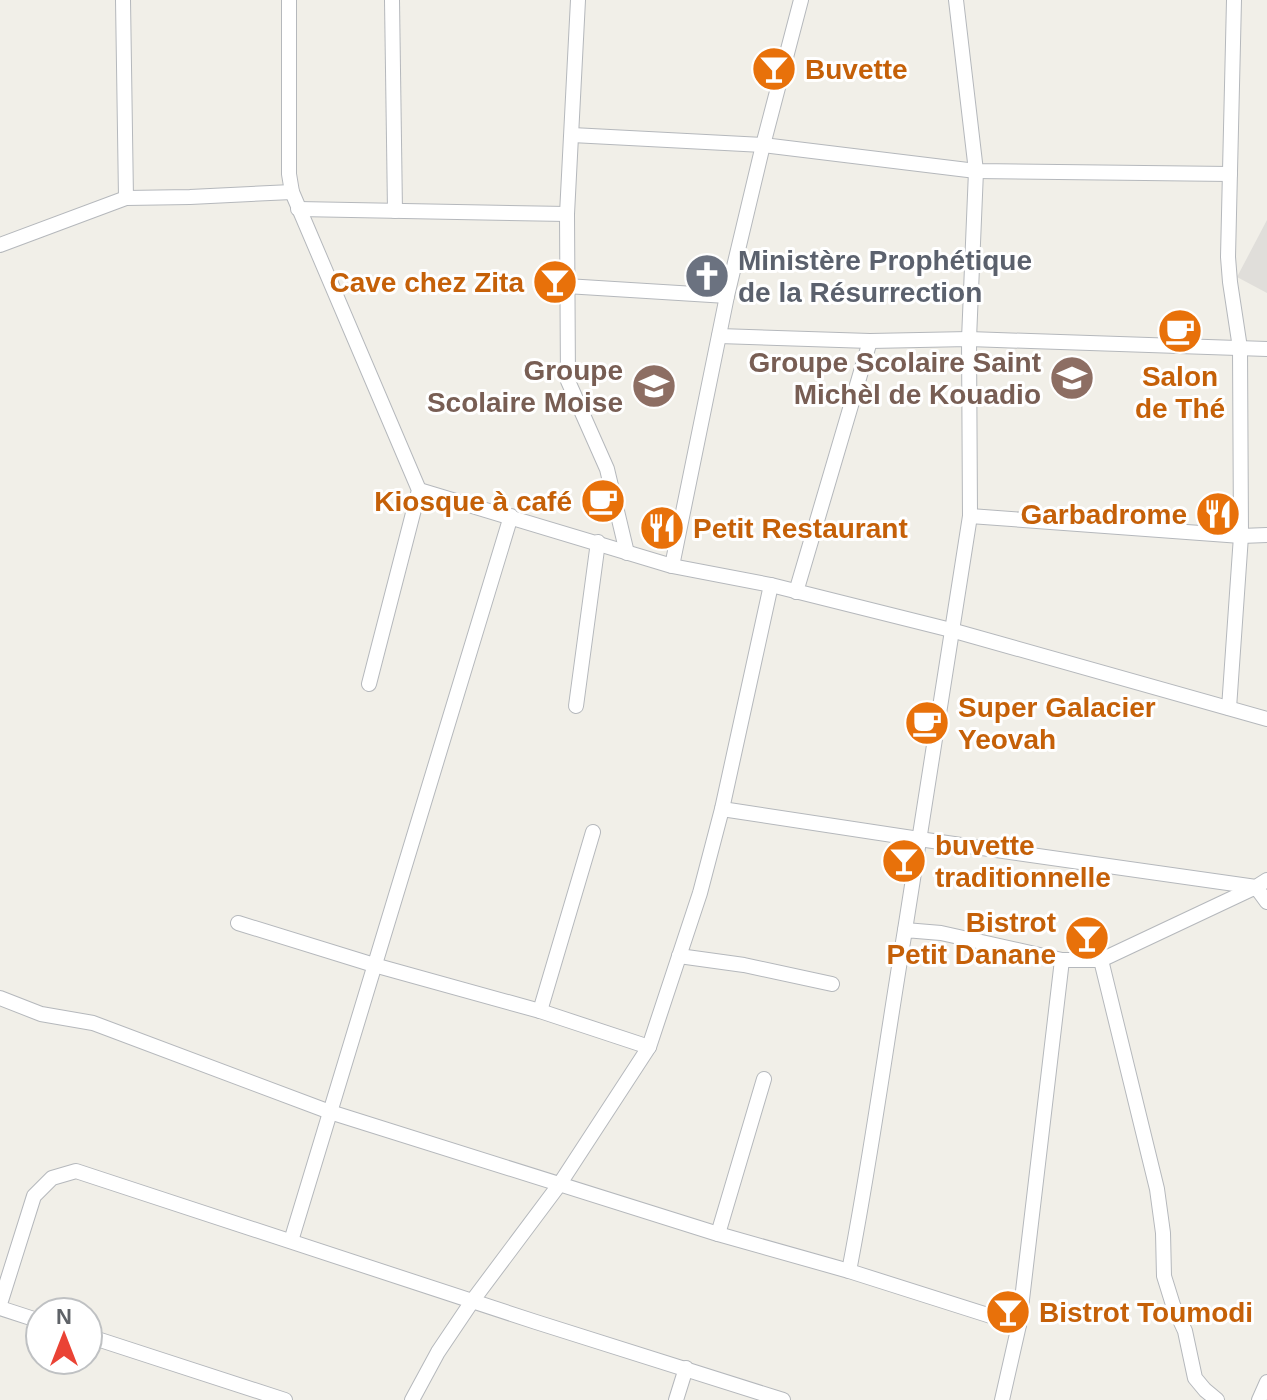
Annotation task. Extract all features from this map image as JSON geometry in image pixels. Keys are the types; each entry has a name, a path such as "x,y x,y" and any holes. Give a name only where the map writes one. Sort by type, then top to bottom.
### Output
{"street":[{"path":"123,0 126,198"},
{"path":"289,0 289,174 292,192 419,490 369,684"},
{"path":"392,0 395,211"},
{"path":"578,0 567,214 568,381 607,469 627,553"},
{"path":"672,566 727,296 801,0"},
{"path":"849,1271 864,1193 970,516 969,339 976,171 956,0"},
{"path":"1229,708 1241,536 1240,348 1228,257 1234,0"},
{"path":"572,135 763,145 976,171 1230,174"},
{"path":"0,245 126,198 292,192"},
{"path":"298,209 567,214"},
{"path":"566,286 727,296"},
{"path":"719,336 870,341 969,339 1267,349"},
{"path":"796,592 870,341"},
{"path":"419,490 672,566 771,585 951,630 1267,719"},
{"path":"291,1241 511,516"},
{"path":"970,516 1241,536 1267,535"},
{"path":"576,706 598,542"},
{"path":"412,1400 438,1352 559,1185 649,1047 700,893 722,809 771,585"},
{"path":"722,809 919,839 1262,883"},
{"path":"540,1011 593,832"},
{"path":"1262,883 1267,902"},
{"path":"905,930 941,933 1062,960 1101,960 1262,883"},
{"path":"238,923 540,1011 649,1047"},
{"path":"679,956 744,965 832,984"},
{"path":"1002,1400 1019,1325 1062,960"},
{"path":"1101,960 1157,1189 1163,1233 1164,1276 1185,1331 1195,1378 1217,1400"},
{"path":"0,998 41,1014 93,1023 330,1112 1019,1325"},
{"path":"718,1234 764,1079"},
{"path":"24,1315 0,1306 34,1196 52,1178 76,1171 783,1400"},
{"path":"104,1341 285,1400"},
{"path":"676,1400 686,1368"},
{"path":"1259,1400 1267,1382"}],"shaded area":[{"path":"1267,220 1267,293 1237,277"}],"place":[{"name":"Buvette","path":"774,69"},
{"name":"Ministère Prophétique de la Résurrection","path":"707,276"},
{"name":"Cave chez Zita","path":"555,282"},
{"name":"Salon de Thé","path":"1180,331"},
{"name":"Groupe Scolaire Saint Michèl de Kouadio","path":"1072,378"},
{"name":"Groupe Scolaire Moise","path":"654,386"},
{"name":"Kiosque à café","path":"603,501"},
{"name":"Garbadrome","path":"1218,514"},
{"name":"Petit Restaurant","path":"662,528"},
{"name":"Super Galacier Yeovah","path":"927,723"},
{"name":"buvette traditionnelle","path":"904,861"},
{"name":"Bistrot Petit Danane","path":"1087,938"},
{"name":"Bistrot Toumodi","path":"1008,1312"}]}
